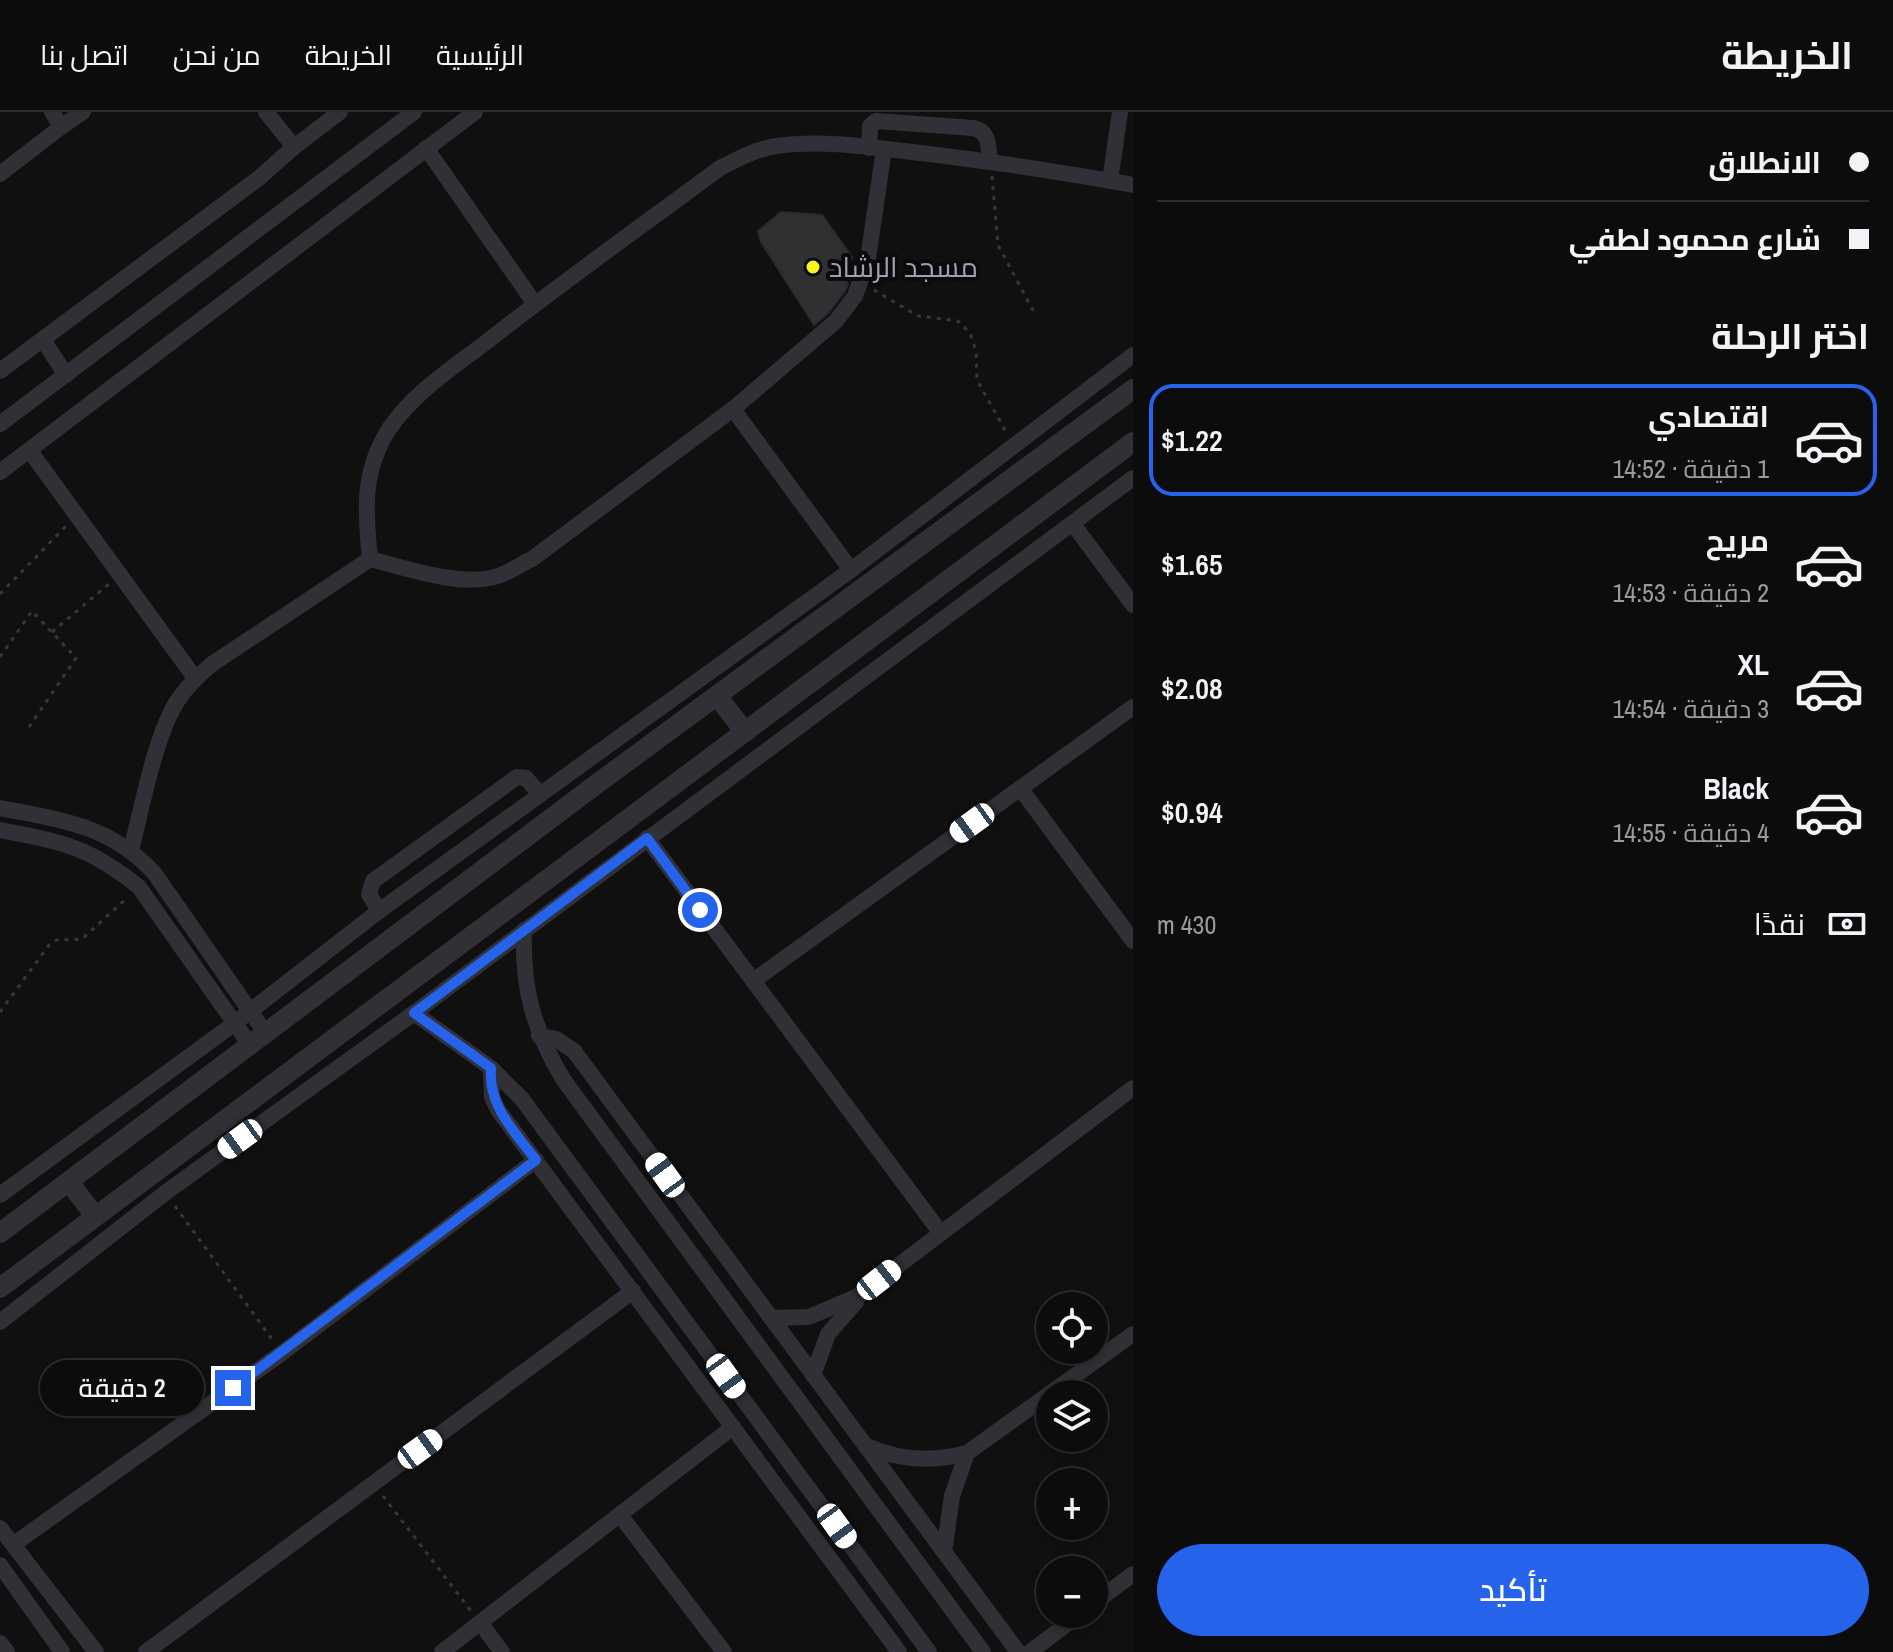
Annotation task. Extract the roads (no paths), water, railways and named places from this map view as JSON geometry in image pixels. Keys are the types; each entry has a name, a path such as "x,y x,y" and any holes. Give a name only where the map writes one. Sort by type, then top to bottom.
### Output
{"street":[{"path":"52,112 61,127"},
{"path":"0,174 83,112"},
{"path":"266,112 294,147"},
{"path":"0,371 259,178 340,112"},
{"path":"0,424 414,112"},
{"path":"0,472 475,112"},
{"path":"1110,181 1120,112"},
{"path":"131,850 164,727 177,701 195,678 231,650 370,559 437,575 468,578 497,576 532,559 733,409 836,321 855,296 868,259 877,148 870,126 876,121 973,128 987,136 990,161"},
{"path":"370,559 364,507 371,467 388,431 413,399 535,304 720,168 746,155 774,146 802,143 877,148 990,161 1133,185"},
{"path":"426,148 535,304"},
{"path":"43,340 66,375"},
{"path":"0,1195 250,1012 379,911 539,793 851,570 1133,355"},
{"path":"0,1233 1133,389"},
{"path":"733,409 851,570"},
{"path":"0,1288 1133,442"},
{"path":"30,451 195,678"},
{"path":"0,1322 165,1193 414,1013 1133,478"},
{"path":"1073,524 1133,605"},
{"path":"717,696 745,732"},
{"path":"753,981 1133,707"},
{"path":"379,911 369,894 373,881 517,777 526,778 539,793"},
{"path":"1020,788 1133,941"},
{"path":"0,808 73,822 100,832 131,850 155,874 250,1012 258,1039"},
{"path":"37,837 41,816"},
{"path":"0,830 76,846 114,867 139,887 235,1023 258,1039"},
{"path":"647,838 940,1232"},
{"path":"524,930 523,965 527,995 539,1036 563,1079 983,1652"},
{"path":"414,1013 491,1068 522,1099 929,1652"},
{"path":"539,1036 556,1039 574,1051 1018,1652"},
{"path":"491,1068 490,1083 498,1110 899,1652"},
{"path":"771,1318 809,1317 858,1296 1133,1088"},
{"path":"14,1544 282,1353 536,1160"},
{"path":"69,1182 95,1216"},
{"path":"146,1652 633,1291"},
{"path":"813,1375 828,1334 854,1306 858,1296"},
{"path":"865,1445 916,1459 942,1459 967,1453 1133,1334"},
{"path":"442,1652 733,1427"},
{"path":"944,1552 952,1496 967,1453"},
{"path":"620,1515 724,1652"},
{"path":"0,1528 96,1652"},
{"path":"0,1565 62,1652"},
{"path":"1108,1593 1133,1574"},
{"path":"481,1624 502,1652"},
{"path":"1030,1652 1062,1628"},
{"path":"0,1643 7,1652"}],"place":[{"name":"مسجد الرشاد","path":"813,267"}]}
